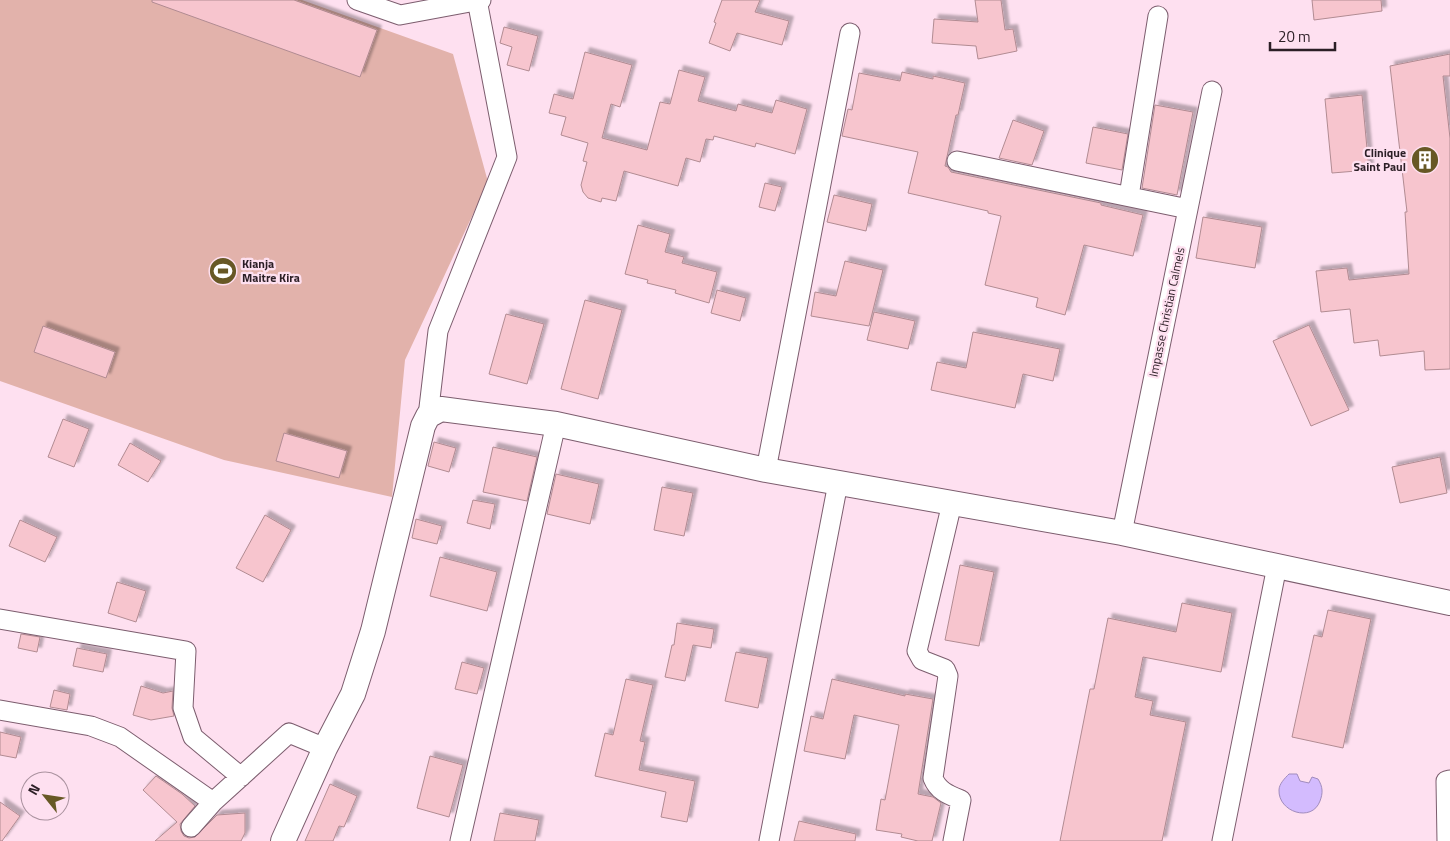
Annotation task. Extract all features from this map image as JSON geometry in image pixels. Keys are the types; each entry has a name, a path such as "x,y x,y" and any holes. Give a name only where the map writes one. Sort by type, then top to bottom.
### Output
{"street":[{"path":"283,841 325,748 353,694 373,631 422,426 428,416 438,331 507,157 478,0 400,15 357,0"},
{"path":"1129,196 1158,16"},
{"path":"766,470 850,33"},
{"name":"Impasse Christian Calmels","path":"1122,533 1212,91"},
{"path":"957,161 1188,209"},
{"path":"428,416 441,409 451,409 556,424 766,470 1122,533 1450,603"},
{"path":"460,841 556,424"},
{"path":"769,841 838,483"},
{"path":"952,503 917,651 922,660 945,668 948,676 933,778 936,786 947,794 961,800 953,841"},
{"path":"1222,841 1277,566"},
{"path":"0,619 186,650 183,708 193,737 241,778"},
{"path":"0,710 91,726 120,737 213,802"},
{"path":"191,827 213,802 289,733 325,748"},
{"path":"1447,841 1446,781 1450,780"}],"shaded area":[{"name":"Kianja Maitre Kira","path":"0,0 302,0 453,54 488,182 405,360 392,497 224,460 0,381"},
{"path":"1289,774 1297,774 1300,781 1309,783 1312,777 1318,779 1322,787 1322,793 1316,808 1310,812 1296,812 1289,809 1280,798 1279,788 1282,781"}],"building":[{"path":"152,0 294,0 377,30 360,77 152,2"},
{"path":"722,0 760,0 755,12 789,21 782,45 737,33 730,51 709,43"},
{"path":"975,0 1001,0 1005,30 1013,29 1017,51 978,59 976,46 932,43 934,19 978,22"},
{"path":"1312,0 1381,0 1382,11 1314,20"},
{"path":"504,27 538,36 529,71 507,65 512,47 500,43"},
{"path":"585,52 632,65 620,107 611,104 602,138 647,150 660,102 670,104 679,70 705,77 698,101 736,111 738,104 772,113 776,100 807,109 795,154 756,143 755,147 714,136 713,140 706,139 700,162 686,158 678,186 624,171 616,201 602,198 601,202 588,198 583,192 581,185 587,162 583,161 588,143 561,135 566,117 549,113 554,94 573,99"},
{"path":"1450,54 1450,76 1443,76 1450,138 1450,369 1425,370 1424,351 1380,356 1378,340 1354,343 1350,309 1321,312 1316,271 1347,268 1349,280 1409,274 1405,212 1407,212 1390,66"},
{"path":"902,72 933,79 933,76 965,83 945,166 951,172 1101,203 1101,205 1143,215 1133,256 1084,245 1065,315 1036,307 1038,298 985,285 1001,216 988,213 988,211 908,193 918,152 842,136 848,109 852,110 859,73 900,81"},
{"path":"1362,95 1369,170 1332,173 1325,99"},
{"path":"1155,105 1193,112 1177,195 1142,188"},
{"path":"1013,120 1044,131 1032,165 999,158"},
{"path":"1093,127 1128,134 1122,170 1086,163"},
{"path":"765,183 782,187 775,211 759,207"},
{"path":"834,195 872,204 866,231 827,222"},
{"path":"1203,217 1262,227 1255,268 1196,258"},
{"path":"638,225 670,234 665,252 684,257 682,263 717,272 709,303 675,293 676,290 647,283 648,280 625,274"},
{"path":"845,261 883,270 869,326 811,316 815,292 836,296"},
{"path":"717,290 746,298 740,321 711,313"},
{"path":"585,300 622,310 598,399 561,389"},
{"path":"874,312 915,321 908,349 867,340"},
{"path":"506,314 544,324 527,384 489,374"},
{"path":"1309,325 1349,410 1311,426 1273,341"},
{"path":"43,326 115,352 106,378 34,352"},
{"path":"973,332 1060,349 1053,381 1023,374 1015,408 931,390 937,362 966,368"},
{"path":"63,419 89,429 74,467 48,457"},
{"path":"284,433 347,451 339,478 276,461"},
{"path":"434,442 456,448 449,472 428,466"},
{"path":"130,443 161,461 148,482 118,465"},
{"path":"493,447 537,457 527,501 483,492"},
{"path":"1440,457 1447,493 1400,503 1392,467"},
{"path":"556,474 599,484 590,524 547,514"},
{"path":"662,487 693,493 684,536 654,530"},
{"path":"473,500 495,504 490,529 467,523"},
{"path":"265,515 291,530 263,582 236,568"},
{"path":"416,519 442,526 437,544 412,538"},
{"path":"20,520 57,537 45,562 9,546"},
{"path":"440,557 497,572 487,611 430,596"},
{"path":"960,565 994,572 979,646 945,640"},
{"path":"117,582 146,591 136,622 108,613"},
{"path":"1182,603 1232,613 1221,672 1143,657 1135,697 1153,701 1150,715 1186,722 1162,841 1060,841 1090,689 1094,689 1108,618 1176,632"},
{"path":"1328,610 1371,619 1343,748 1292,737 1314,635 1322,637"},
{"path":"677,623 714,629 711,648 693,645 685,681 665,677 672,645 674,645"},
{"path":"21,634 40,637 37,652 18,648"},
{"path":"77,648 107,654 103,672 73,666"},
{"path":"736,652 768,658 758,708 725,701"},
{"path":"462,662 484,668 477,694 455,689"},
{"path":"626,679 653,685 640,741 645,742 639,770 695,781 687,822 661,817 666,792 595,776 605,733 613,735"},
{"path":"832,679 905,696 905,694 933,699 918,794 933,797 941,803 932,841 918,841 901,837 902,834 876,830 881,799 885,800 899,725 854,715 845,759 804,751 811,716 823,719"},
{"path":"141,686 163,693 173,691 172,708 174,716 151,720 133,715"},
{"path":"54,690 70,694 67,710 50,707"},
{"path":"0,732 21,737 16,758 0,755"},
{"path":"430,756 463,765 449,817 417,808"},
{"path":"156,776 182,794 195,806 180,824 184,836 189,838 195,837 217,815 245,813 245,833 241,841 155,841 177,822 143,790"},
{"path":"330,784 357,796 344,827 339,826 333,841 305,841"},
{"path":"0,802 20,816 2,841 0,841"},
{"path":"500,813 539,820 535,841 494,841"},
{"path":"799,821 856,834 855,841 794,841"}],"place":[{"name":"Clinique Saint Paul","path":"1425,160"},
{"name":"Kianja Maitre Kira","path":"223,271"}]}
